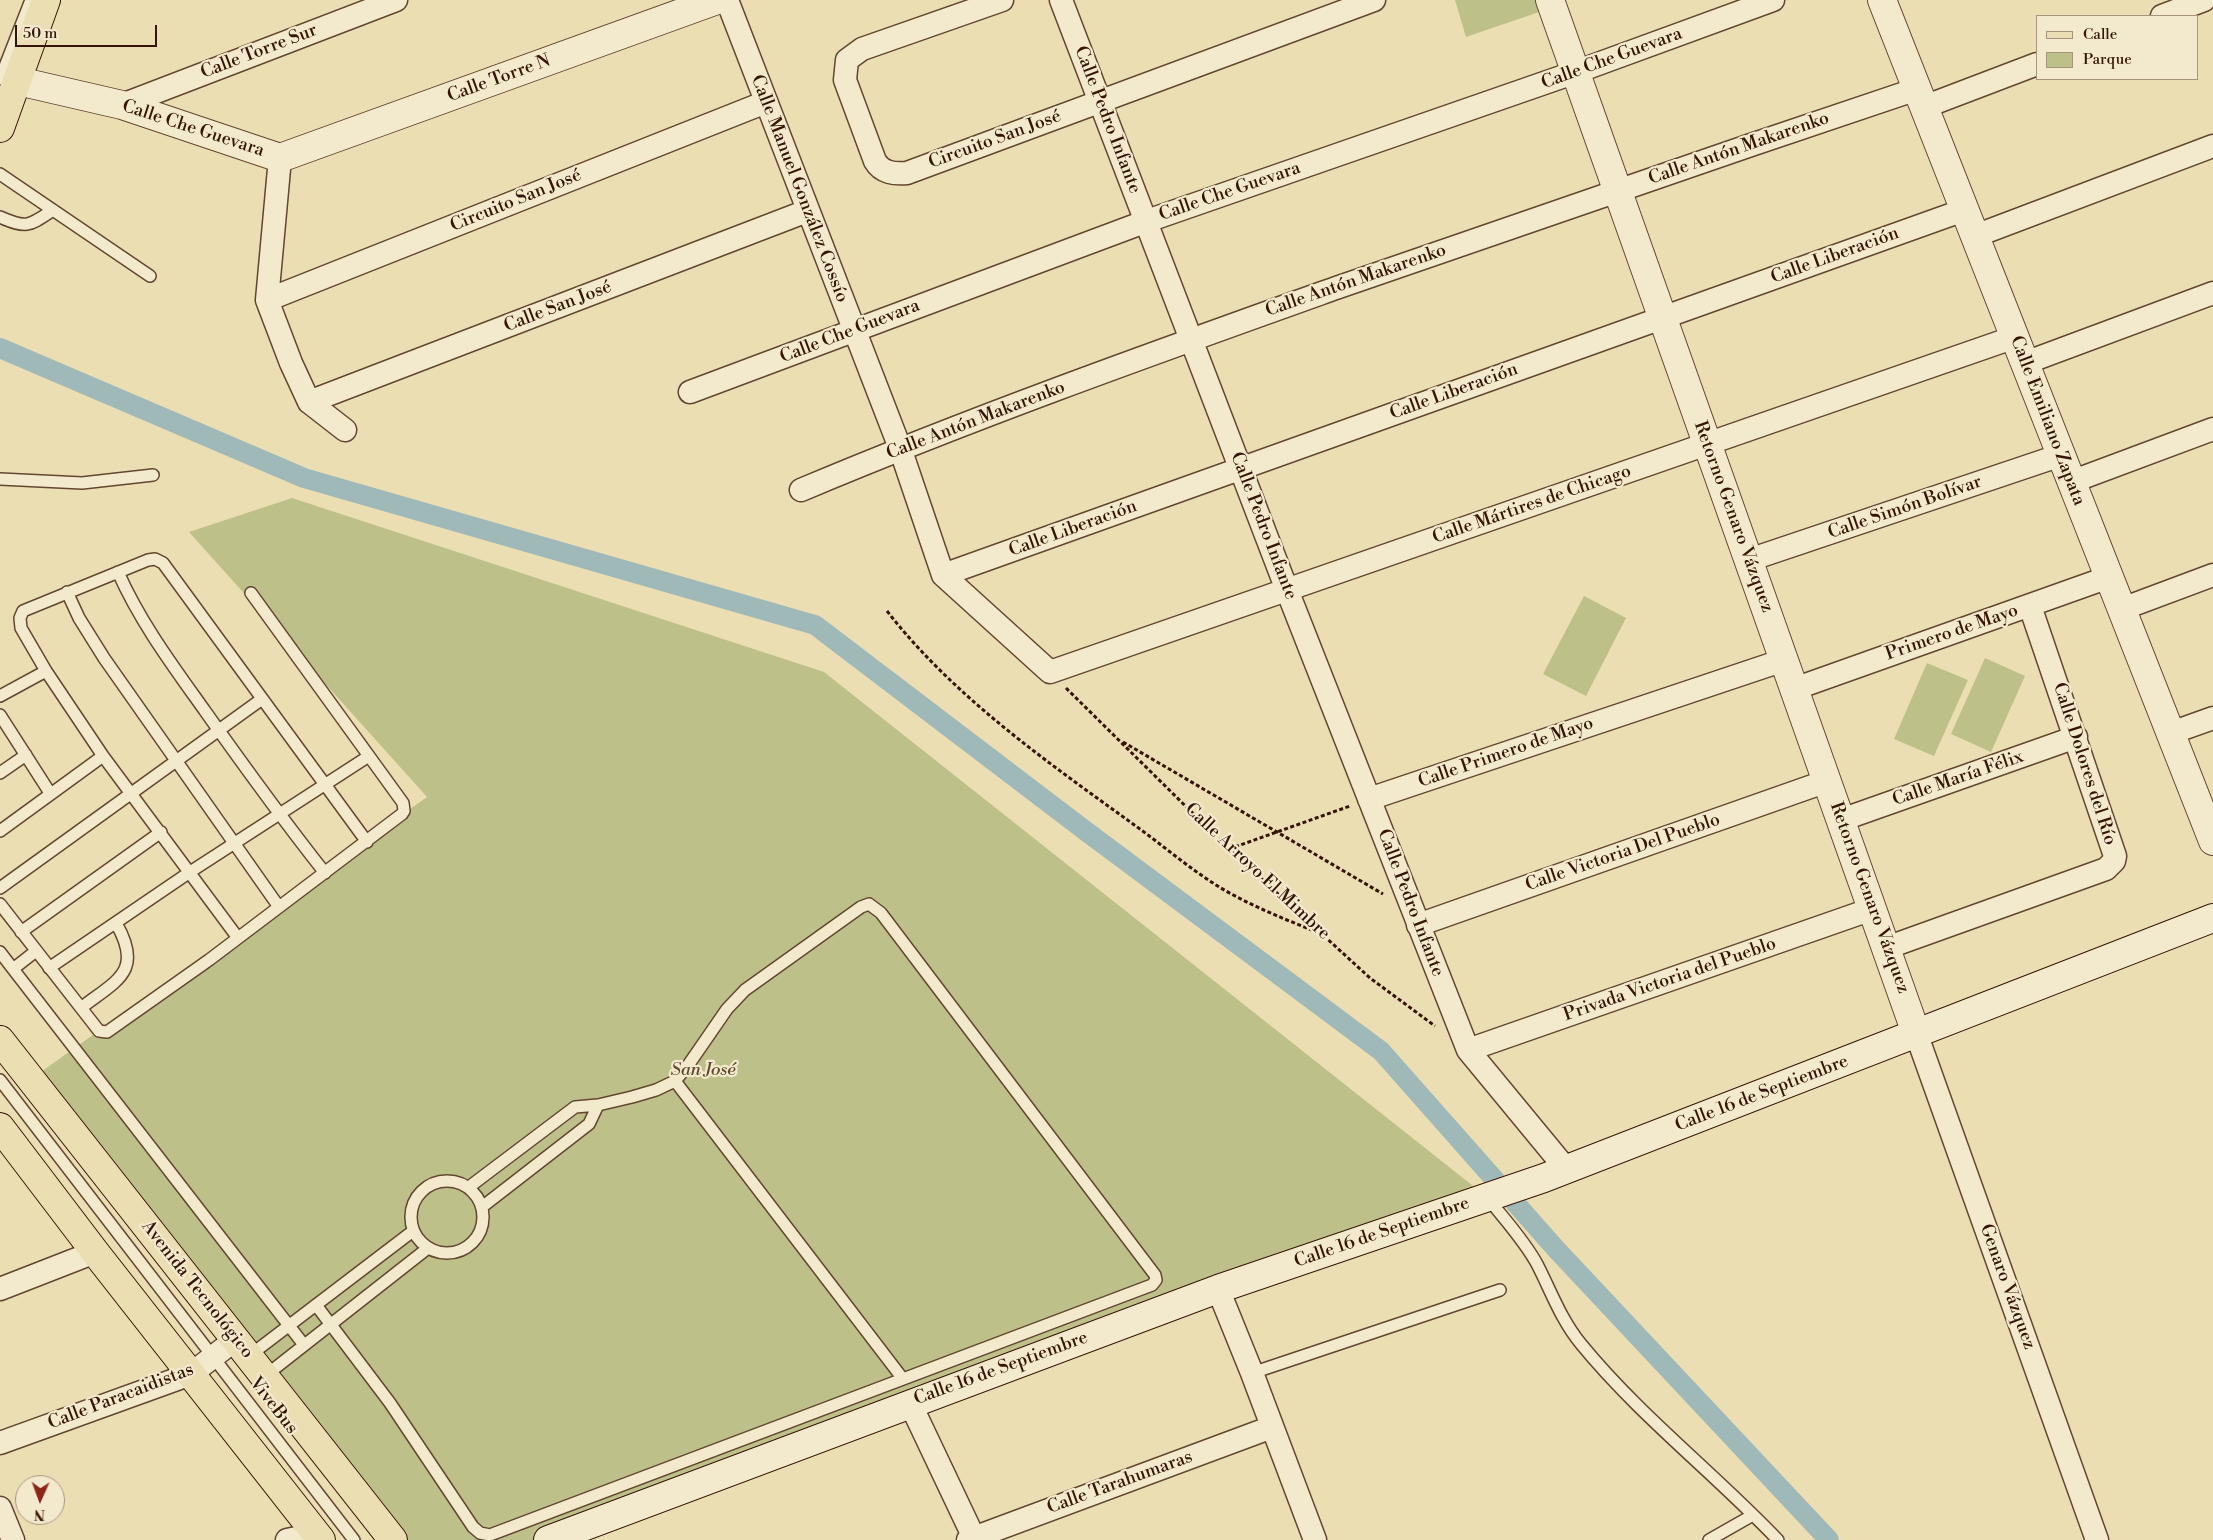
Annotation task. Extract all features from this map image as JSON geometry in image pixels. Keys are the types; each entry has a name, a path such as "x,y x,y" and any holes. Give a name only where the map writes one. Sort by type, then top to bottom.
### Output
{"main road":[{"path":"0,128 9,80 46,0"},
{"name":"Avenida Tecnológico","path":"0,1040 394,1540"},
{"path":"0,1127 95,1252 318,1537"}],"street":[{"name":"Calle Torre Sur","path":"122,105 396,0"},
{"name":"Calle Torre N","path":"280,158 717,0"},
{"name":"Calle Manuel González Cossío","path":"727,0 900,448 943,575"},
{"name":"Circuito San José","path":"1002,0 862,50 847,60 845,80 876,164 888,172 907,173 1374,0"},
{"name":"Calle Pedro Infante","path":"1061,0 1287,590 1468,1050"},
{"name":"Retorno Genaro Vázquez","path":"1550,0 1916,1033"},
{"name":"Calle Che Guevara","path":"690,392 1147,221 1576,72 1773,0"},
{"name":"Calle Emiliano Zapata","path":"1882,0 2213,839"},
{"path":"2165,15 2204,0"},
{"name":"Calle Antón Makarenko","path":"801,490 900,448 1192,339 1618,190 2036,64"},
{"name":"Calle Che Guevara","path":"9,80 122,105 280,158 267,300 291,363 309,402 345,430"},
{"name":"Circuito San José","path":"267,300 766,102"},
{"path":"1975,236 2213,146"},
{"name":"Calle Liberación","path":"943,575 1964,210"},
{"name":"Calle San José","path":"309,402 807,211"},
{"path":"2025,363 2213,293"},
{"name":"Calle Mártires de Chicago","path":"1050,672 2015,337"},
{"path":"2071,482 2213,429"},
{"name":"Calle Simón Bolívar","path":"1749,560 2061,455"},
{"path":"943,575 1050,672"},
{"path":"2122,609 2213,575"},
{"name":"Primero de Mayo","path":"1794,688 2109,577"},
{"name":"Calle Dolores del Río","path":"1886,948 2106,869 2110,866 2115,856 2030,606"},
{"name":"Calle Primero de Mayo","path":"1369,799 1784,660"},
{"path":"2171,733 2213,718"},
{"name":"Calle María Félix","path":"1841,820 2076,737"},
{"name":"Calle Victoria Del Pueblo","path":"1415,917 1827,781"},
{"name":"Privada Victoria del Pueblo","path":"1468,1050 1872,909"},
{"name":"Calle 16 de Septiembre","path":"548,1540 907,1391 1218,1289 1556,1174 2213,918"},
{"name":"Genaro Vázquez","path":"1916,1033 2098,1540"},
{"path":"1468,1050 1556,1174"},
{"path":"0,1289 95,1252"},
{"path":"1218,1289 1315,1540"},
{"name":"Calle Paracaidistas","path":"0,1443 191,1374 213,1357 250,1357"},
{"path":"907,1391 972,1539"},
{"name":"Calle Tarahumaras","path":"972,1539 1272,1427"},
{"path":"0,1508 13,1540"},
{"path":"287,1540 318,1537"}],"lane":[{"path":"9,80 31,0"},
{"path":"0,174 150,276"},
{"path":"0,217 16,224 27,226 53,210"},
{"path":"0,479 82,483 153,475"},
{"path":"238,938 103,756 46,671 21,628 22,614 29,607 148,560 155,559 163,563 176,577 323,785 367,842"},
{"path":"118,572 152,635 278,814 325,873"},
{"path":"68,592 80,618 104,658 279,907"},
{"path":"0,904 99,1030 107,1032 238,938 367,842 404,811 403,803 251,593"},
{"path":"0,696 46,671"},
{"path":"0,888 262,699"},
{"path":"1,717 50,793"},
{"path":"0,773 26,755"},
{"path":"0,830 103,756"},
{"path":"49,968 190,872 368,756"},
{"path":"22,932 161,832"},
{"path":"316,1305 390,1403 473,1527 486,1534 495,1534 907,1391 1152,1285 1156,1280 1155,1275 881,912 872,905 862,907 745,990 727,1009 675,1081 656,1090 598,1105 575,1107 469,1187"},
{"path":"81,1008 118,978 127,967 127,947 116,923"},
{"path":"13,969 36,951"},
{"path":"0,952 304,1345"},
{"name":"ViveBus","path":"0,1080 354,1540"},
{"path":"675,1081 907,1391"},
{"path":"482,1207 589,1124 598,1105"},
{"path":"438,1181 454,1181 469,1187 482,1207 483,1221 479,1235 469,1246 456,1252 442,1253 428,1248 413,1231 410,1216 414,1201 424,1188 438,1181"},
{"path":"1495,1195 1532,1257 1565,1322 1580,1343 1643,1413 1754,1515 1778,1540"},
{"path":"250,1357 413,1231"},
{"path":"250,1357 304,1345 428,1248"},
{"path":"1252,1373 1500,1290"},
{"path":"1708,1540 1754,1515"}],"path":[{"path":"887,611 926,656 958,687 1056,768 1223,890 1256,907 1322,934"},
{"name":"Calle Arroyo El Mimbre","path":"1050,672 1229,849 1370,978 1438,1028"},
{"path":"1119,739 1280,831 1415,917"},
{"path":"1229,849 1369,799"}],"green space":[{"path":"1455,0 1538,0 1542,11 1466,37"},
{"name":"San José","path":"292,498 824,672 1487,1197 552,1540 393,1540 31,1079 427,797 189,532"},
{"path":"1584,596 1626,618 1586,696 1543,674"},
{"path":"1985,658 2025,676 1991,752 1951,734"},
{"path":"1927,663 1968,680 1934,756 1894,739"}],"waterway":[{"path":"0,348 304,478 815,625 1087,832 1381,1051 1556,1249 1829,1540"}]}
